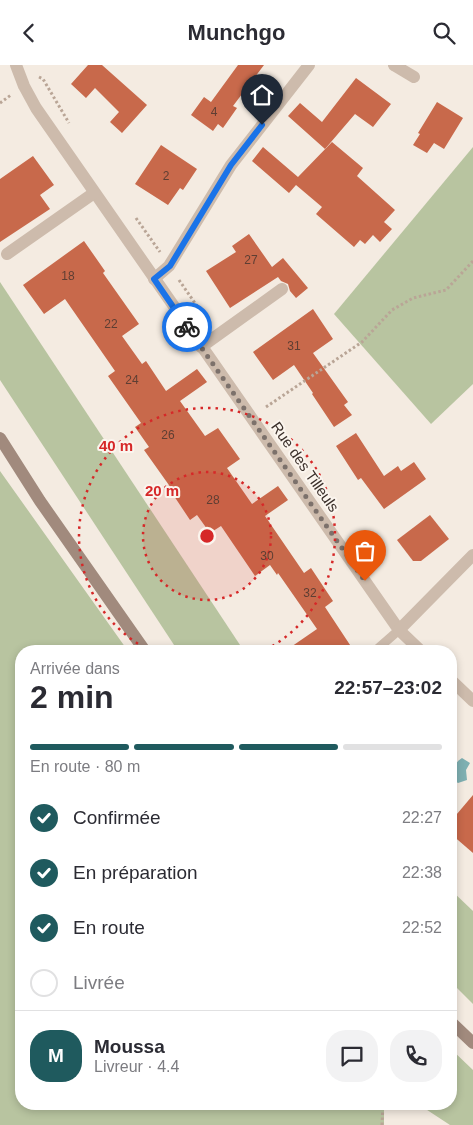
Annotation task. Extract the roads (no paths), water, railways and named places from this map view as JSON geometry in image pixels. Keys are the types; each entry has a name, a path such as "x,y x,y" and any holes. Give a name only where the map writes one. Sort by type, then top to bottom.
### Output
{"main road":[{"path":"0,438 40,501 141,645"},
{"path":"457,1028 473,1043"}],"street":[{"name":"Rue des Tilleuls","path":"16,65 24,87 36,108 94,193 399,630 415,645"},
{"path":"394,65 414,77"},
{"path":"154,279 170,266 231,165 302,67"},
{"path":"7,255 94,193"},
{"path":"201,347 282,289"},
{"path":"399,630 473,555"},
{"path":"457,686 473,701"}],"lane":[{"path":"382,645 399,630"}],"water":[{"path":"462,758 470,763 466,770 467,780 458,783 457,763"}]}
